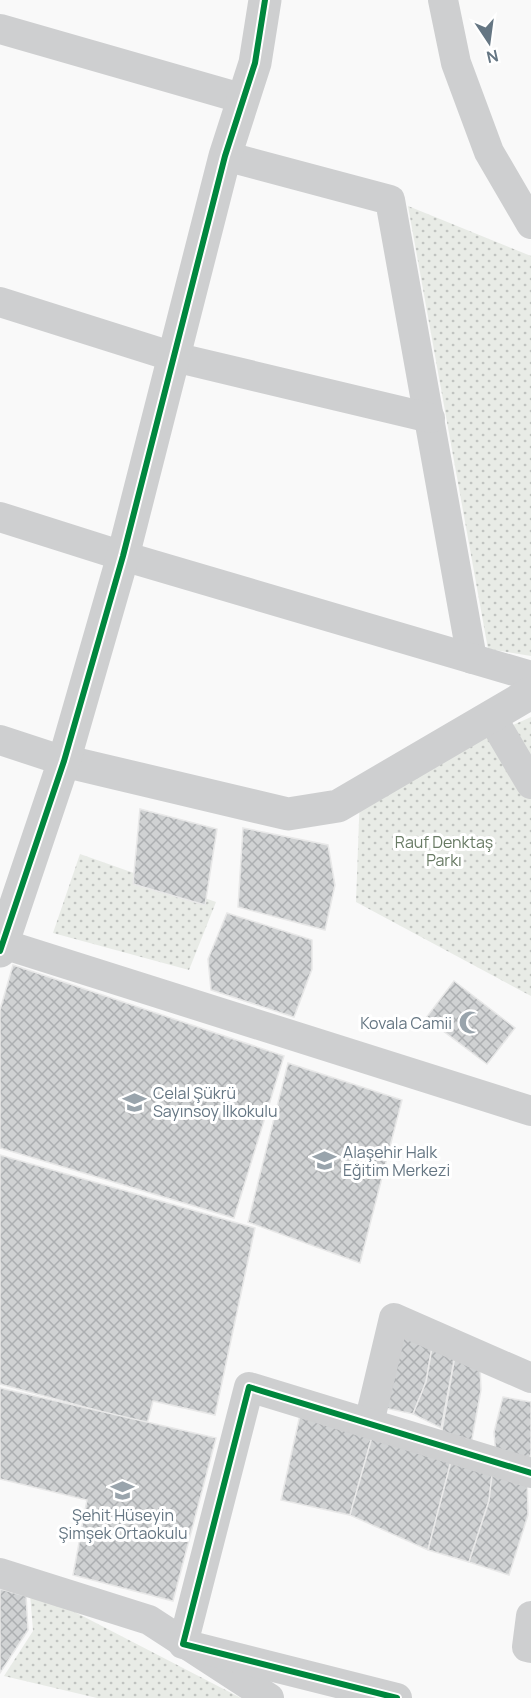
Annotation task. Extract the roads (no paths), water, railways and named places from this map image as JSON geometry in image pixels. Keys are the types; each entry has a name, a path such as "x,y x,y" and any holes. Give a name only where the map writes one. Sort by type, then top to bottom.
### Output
{"street":[{"path":"265,0 255,63 225,156 123,556 64,761 1,946 531,1111"},
{"path":"443,0 456,63 489,152 531,224"},
{"path":"0,29 244,99"},
{"path":"225,156 390,200 472,659"},
{"path":"0,302 174,357 430,418"},
{"path":"0,517 123,556 531,676"},
{"path":"0,740 64,761 288,814 338,806 531,693"},
{"path":"491,716 531,784"},
{"path":"369,1423 394,1318 531,1378"},
{"path":"183,1644 249,1387 531,1473"},
{"path":"0,1573 149,1620 269,1698"},
{"path":"531,1616 527,1647 531,1648"},
{"path":"183,1644 397,1698"}],"place":[{"name":"Kovala Camii","path":"470,1023"},
{"name":"Celal Şükrü Sayınsoy İlkokulu","path":"135,1102"},
{"name":"Alaşehir Halk Eğitim Merkezi","path":"325,1161"},
{"name":"Şehit Hüseyin Şimşek Ortaokulu","path":"123,1490"}],"park label":[{"name":"Rauf Denktaş Parkı","path":"444,851"}]}
